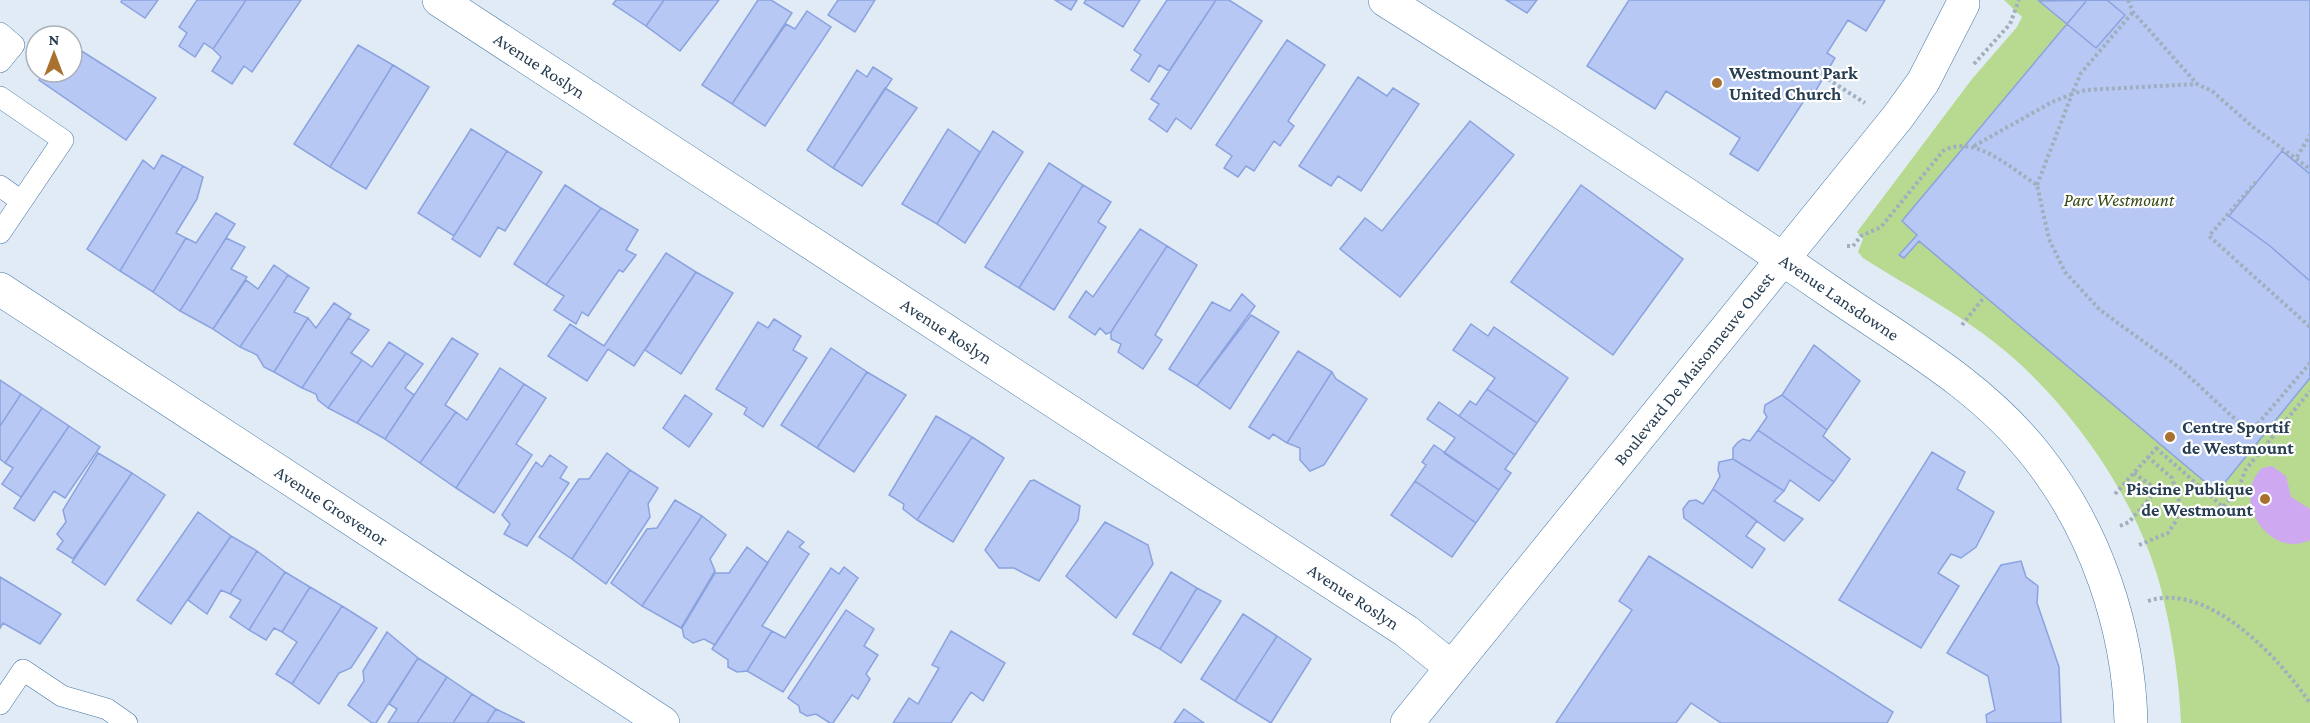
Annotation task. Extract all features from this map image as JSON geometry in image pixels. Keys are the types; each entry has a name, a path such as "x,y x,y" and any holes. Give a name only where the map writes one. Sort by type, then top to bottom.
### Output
{"street":[{"name":"Avenue Roslyn","path":"439,0 1412,635 1451,667"},
{"name":"Avenue Lansdowne","path":"1385,0 1782,258 1961,380 2002,416 2037,455 2067,501 2094,553 2111,597 2124,658 2131,723"},
{"name":"Boulevard De Maisonneuve Ouest","path":"1407,723 1914,96 1963,4"},
{"name":"Avenue Grosvenor","path":"0,290 663,723"}],"lane":[{"path":"0,33 14,45 0,62"},
{"path":"0,233 63,140 3,106"},
{"path":"0,186 21,201"},
{"path":"0,704 23,670 62,696 107,709 127,723"}],"path":[{"path":"2128,0 2133,12 2197,84 2212,91 2253,127 2297,157 2310,169"},
{"path":"2133,12 2081,73 2037,185 2049,239 2065,272 2100,310 2180,368 2250,433 2310,363"},
{"path":"1823,76 1869,105"},
{"path":"1847,246 1853,246 1861,236 1881,227 1943,151 1953,146 1974,146 2072,94 2086,90 2197,84"},
{"path":"2297,157 2310,135"},
{"path":"1974,146 2037,185"},
{"path":"2256,182 2209,236 2310,327"},
{"path":"1962,325 1985,296"},
{"path":"2156,448 2223,507 2238,489 2246,469 2310,391"},
{"path":"2115,494 2160,444"},
{"path":"2139,545 2168,533 2176,521 2180,504 2172,478 2148,457"},
{"path":"2129,522 2157,490 2134,473"},
{"path":"2159,598 2172,597 2201,605 2253,637 2290,676 2310,703"}],"green space":[{"name":"Parc Westmount","path":"2004,0 2310,0 2310,723 2181,723 2173,644 2153,564 2124,497 2083,434 2035,379 1993,341 1863,258 1858,252 1863,239 1857,232 1972,79 2017,27 2022,17"}],"shaded area":[{"path":"2272,466 2286,476 2291,497 2310,509 2310,540 2295,544 2281,542 2268,534 2252,510 2250,495 2253,481 2262,468"}],"building":[{"path":"122,0 158,0 145,18 121,2"},
{"path":"197,0 246,0 213,49 204,43 195,57 179,46 187,33 179,27"},
{"path":"246,0 301,0 252,72 244,66 232,84 212,71 221,57 213,49"},
{"path":"616,0 664,0 646,26 613,4"},
{"path":"664,0 719,0 680,51 646,26"},
{"path":"758,0 771,0 792,13 732,104 702,85"},
{"path":"838,0 875,0 855,32 828,15"},
{"path":"1055,0 1077,0 1071,10"},
{"path":"1086,0 1140,0 1123,27 1084,3"},
{"path":"1167,0 1216,0 1169,71 1159,65 1149,82 1131,70 1141,55 1134,50"},
{"path":"1216,0 1229,0 1262,21 1191,129 1176,118 1167,132 1149,119 1159,104 1151,99"},
{"path":"1506,0 1537,0 1527,13"},
{"name":"Westmount Park United Church","path":"1629,0 1885,0 1866,31 1848,20 1827,53 1835,58 1815,92 1811,90 1758,171 1730,154 1740,138 1666,91 1655,109 1587,66"},
{"name":"Parc Westmount","path":"2087,0 2310,0 2310,378 2217,492 1919,241 1904,258 1899,255 1917,235 1902,221"},
{"path":"2107,0 2125,15 2096,48 2039,1"},
{"path":"807,11 831,27 765,126 732,104 786,24 795,29"},
{"path":"1287,40 1325,65 1288,121 1294,126 1280,146 1274,141 1254,171 1246,166 1238,177 1224,168 1232,156 1216,145"},
{"path":"358,45 393,65 330,167 294,144"},
{"path":"84,53 156,98 126,140 45,84 84,84"},
{"path":"393,65 429,87 366,189 330,167"},
{"path":"873,67 892,79 833,168 807,150 857,70 867,77"},
{"path":"1358,77 1387,96 1393,88 1419,104 1361,191 1338,176 1331,186 1299,166"},
{"path":"885,88 917,108 862,186 833,168"},
{"path":"1470,121 1514,155 1400,297 1340,249 1365,218 1382,231"},
{"path":"471,129 507,151 454,236 418,213"},
{"path":"948,129 980,152 937,224 902,204"},
{"path":"993,131 1023,152 965,243 937,224"},
{"path":"507,151 542,172 505,231 498,227 480,257 452,239"},
{"path":"2282,151 2310,174 2310,281 2270,246 2229,216"},
{"path":"162,155 183,166 120,271 87,249 143,160 154,169"},
{"path":"1049,163 1083,185 1019,288 985,267"},
{"path":"183,166 203,177 197,199 176,233 186,238 153,292 120,271"},
{"path":"565,185 601,208 546,285 514,264"},
{"path":"1083,185 1111,202 1098,222 1106,227 1054,310 1019,288"},
{"path":"1581,185 1683,259 1613,355 1511,282"},
{"path":"601,208 638,230 626,250 636,255 623,272 619,270 588,316 582,312 576,324 554,310 564,296 546,285"},
{"path":"216,213 235,224 180,311 153,292 186,238 196,243"},
{"path":"1140,229 1167,246 1111,332 1106,334 1100,328 1095,335 1069,317 1086,291 1093,297"},
{"path":"226,238 245,247 231,269 247,277 213,329 180,311"},
{"path":"1167,246 1197,265 1155,335 1162,340 1143,369 1118,352 1121,344 1111,339 1111,332"},
{"path":"666,253 696,272 634,366 608,349 587,381 548,356 570,324 604,346"},
{"path":"274,265 288,275 240,347 213,329 246,280 258,289"},
{"path":"696,272 733,293 681,374 645,350"},
{"path":"288,275 309,288 294,312 308,318 274,372 264,367 257,355 240,347"},
{"path":"1242,294 1255,306 1197,386 1169,369 1212,302 1230,311"},
{"path":"334,303 351,314 302,388 274,372 308,318 316,328"},
{"path":"1251,315 1279,332 1230,409 1197,386"},
{"path":"348,318 369,330 351,353 362,360 328,408 318,400 316,394 302,388"},
{"path":"774,319 801,336 793,350 807,358 763,427 744,414 747,408 716,389 758,322 768,328"},
{"path":"1471,324 1488,336 1494,327 1568,378 1537,423 1487,389 1495,378 1453,350"},
{"path":"452,338 478,354 445,405 456,412 420,463 385,439"},
{"path":"389,342 406,353 357,423 328,408 362,360 372,367"},
{"path":"1814,345 1860,381 1827,430 1782,395"},
{"path":"831,348 867,372 817,448 781,425"},
{"path":"1298,351 1332,372 1287,443 1273,434 1269,439 1249,427"},
{"path":"406,353 423,364 405,388 414,395 385,439 357,423"},
{"path":"500,368 524,384 456,488 420,463 456,412 467,420"},
{"path":"867,372 906,395 854,472 817,448"},
{"path":"1332,372 1336,379 1367,399 1324,465 1310,471 1300,460 1300,448 1287,443"},
{"path":"0,380 21,394 0,426"},
{"path":"524,384 546,398 516,444 532,455 494,513 456,488"},
{"path":"1487,389 1537,423 1515,455 1459,416 1470,401 1476,405"},
{"path":"21,394 42,408 5,463 0,459 0,426"},
{"path":"685,395 712,414 689,447 663,428"},
{"path":"1782,395 1827,430 1823,436 1850,459 1834,482 1758,430 1767,417 1764,412 1765,405"},
{"path":"1439,402 1515,455 1505,469 1511,473 1499,490 1444,453 1455,438 1427,419"},
{"path":"42,408 69,426 21,497 2,484 13,468 5,463"},
{"path":"936,416 972,437 917,520 903,509 904,504 889,495"},
{"path":"69,426 100,447 65,498 54,491 34,521 14,508"},
{"path":"1758,430 1834,482 1819,501 1790,480 1784,491 1733,459 1733,448 1738,442 1743,439 1750,441"},
{"path":"972,437 1004,458 953,542 917,520"},
{"path":"1434,445 1499,490 1476,523 1415,481 1426,465 1422,462"},
{"path":"1932,452 1965,472 1957,489 1994,512 1976,547 1961,558 1951,554 1938,573 1959,586 1921,648 1839,600"},
{"path":"98,453 132,473 73,559 57,549 63,541 57,534 66,522 63,510"},
{"path":"607,453 630,470 572,559 539,537 579,479 589,479"},
{"path":"550,455 567,467 560,478 569,483 527,546 504,534 510,524 502,515 536,462 542,467"},
{"path":"1733,459 1784,491 1774,501 1803,519 1784,541 1713,489 1720,476 1719,462"},
{"path":"630,470 658,488 648,504 650,517 606,584 572,559"},
{"path":"132,473 165,495 105,585 72,562"},
{"path":"1034,480 1080,506 1078,520 1039,581 1014,568 999,568 985,550 1030,481"},
{"path":"1415,481 1476,523 1452,557 1391,515"},
{"path":"1713,489 1757,521 1746,536 1765,549 1752,568 1684,518 1683,509 1689,501 1696,500 1703,504"},
{"path":"675,500 702,516 642,606 611,583 647,529 657,528"},
{"path":"198,512 231,536 171,624 137,600"},
{"path":"702,516 726,535 710,559 715,571 681,628 642,606"},
{"path":"1105,522 1148,545 1153,564 1116,618 1066,576"},
{"path":"788,531 804,542 799,547 809,554 762,626 772,631 747,671 737,672 728,667 728,660 712,649"},
{"path":"231,536 257,551 230,594 221,590 207,614 188,600"},
{"path":"747,547 768,563 715,645 704,639 693,643 684,637 682,628 715,573 729,573"},
{"path":"257,551 285,572 249,630 230,617 241,600 230,594"},
{"path":"1649,556 1893,712 1887,723 1721,723 1691,703 1676,723 1556,723 1632,610 1619,601"},
{"path":"2021,561 2026,577 2038,586 2037,603 2059,667 2061,723 1987,723 1986,715 1995,710 1988,676 1947,653 2001,565"},
{"path":"844,567 858,578 783,692 747,671 772,631 785,638 831,568 839,574"},
{"path":"285,572 310,587 282,632 274,628 266,640 249,630"},
{"path":"1171,572 1197,588 1160,649 1133,634"},
{"path":"0,577 61,614 40,644 3,623 0,628"},
{"path":"310,587 342,606 292,684 276,674 297,642 282,632"},
{"path":"1197,588 1221,601 1181,663 1160,649"},
{"path":"342,606 377,628 351,668 339,673 319,704 292,684"},
{"path":"846,610 874,629 864,646 878,655 866,674 870,679 858,699 852,695 833,723 830,723 816,714 807,716 800,712 799,706 788,698"},
{"path":"1243,614 1277,636 1235,701 1201,679"},
{"path":"951,631 1005,663 983,701 971,692 951,723 893,723 909,698 918,704 939,668 932,665"},
{"path":"387,632 418,658 376,723 372,723 348,705 364,681 363,671"},
{"path":"1277,636 1311,659 1271,723 1235,701"},
{"path":"418,658 447,677 417,723 388,723 397,709 389,704"},
{"path":"447,677 472,694 453,723 417,723"},
{"path":"472,694 496,709 487,723 453,723"},
{"path":"496,709 525,723 487,723"},
{"path":"1184,709 1204,723 1174,723"}],"place":[{"name":"Westmount Park United Church","path":"1717,83"},
{"name":"Centre Sportif de Westmount","path":"2170,437"},
{"name":"Piscine Publique de Westmount","path":"2265,499"}]}
